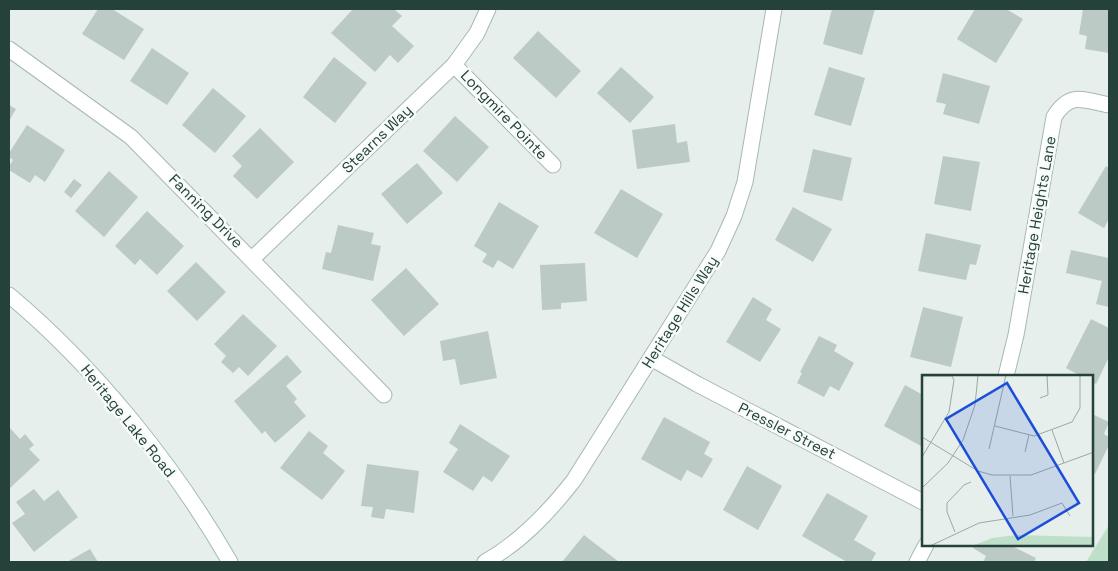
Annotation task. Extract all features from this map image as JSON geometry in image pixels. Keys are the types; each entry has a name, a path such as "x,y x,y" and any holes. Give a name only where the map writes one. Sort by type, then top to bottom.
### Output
{"street":[{"name":"Stearns Way","path":"252,259 454,65 477,33 488,9"},
{"name":"Heritage Hills Way","path":"485,562 523,536 554,505 574,480 718,251 734,216 745,182 774,9"},
{"name":"Fanning Drive","path":"9,48 131,137 384,395"},
{"name":"Longmire Pointe","path":"454,65 553,165"},
{"name":"Heritage Heights Lane","path":"1006,375 1016,336 1054,118 1067,101 1078,99 1109,105"},
{"name":"Heritage Lake Road","path":"9,295 25,308 93,376 153,447 230,562"},
{"name":"Pressler Street","path":"651,358 922,501"},
{"path":"917,562 925,546"}],"green space":[{"path":"1109,525 1109,562 1086,562"}],"building":[{"path":"98,9 112,9 144,29 124,60 82,34"},
{"path":"353,9 394,9 402,16 392,26 414,46 398,63 390,55 375,72 331,33"},
{"path":"832,9 875,9 862,55 823,44"},
{"path":"975,9 1006,9 1023,19 996,63 957,39"},
{"path":"1083,9 1109,9 1109,53 1085,49 1087,36 1079,34"},
{"path":"538,31 581,71 556,98 513,58"},
{"path":"152,48 189,73 167,105 130,81"},
{"path":"334,57 367,83 335,123 303,97"},
{"path":"621,67 654,97 630,123 597,93"},
{"path":"829,67 865,78 851,126 814,115"},
{"path":"943,73 990,86 979,124 943,114 946,104 936,102"},
{"path":"213,88 246,116 215,153 182,125"},
{"path":"9,105 16,109 9,121"},
{"path":"455,116 489,147 457,182 423,151"},
{"path":"675,124 677,143 687,141 690,162 637,169 632,130"},
{"path":"27,125 65,150 45,182 35,175 30,183 9,170 13,160 9,157 9,153"},
{"path":"260,128 294,162 257,199 233,176 242,166 232,156"},
{"path":"813,149 852,158 842,201 803,192"},
{"path":"943,156 980,162 971,211 934,204"},
{"path":"417,163 443,193 407,224 381,194"},
{"path":"1106,166 1109,168 1109,219 1104,228 1078,213"},
{"path":"109,171 138,197 104,237 75,211"},
{"path":"74,179 82,185 71,198 64,192"},
{"path":"621,189 663,214 637,258 594,233"},
{"path":"499,202 539,226 513,269 498,260 493,268 482,262 487,254 474,246"},
{"path":"793,207 832,229 813,262 775,240"},
{"path":"147,211 184,246 157,275 140,259 135,265 115,246"},
{"path":"338,225 374,233 371,244 381,246 373,281 322,269 326,252 331,253"},
{"path":"926,233 981,245 976,265 970,264 966,280 918,271"},
{"path":"1071,250 1109,258 1109,307 1096,304 1102,281 1066,273"},
{"path":"196,262 226,292 197,321 167,291"},
{"path":"585,263 587,301 561,303 561,309 542,310 540,265"},
{"path":"406,268 439,304 404,336 371,300"},
{"path":"753,297 772,309 766,320 781,329 760,362 726,342"},
{"path":"923,307 963,317 951,367 910,357"},
{"path":"243,314 277,346 248,376 239,367 233,373 221,362 226,356 214,344"},
{"path":"1091,319 1109,328 1109,357 1096,384 1093,382 1093,375 1079,375 1066,368"},
{"path":"488,331 497,378 460,385 455,359 443,361 440,341"},
{"path":"819,336 837,345 834,351 854,363 839,391 830,386 824,397 797,383 802,373 800,372"},
{"path":"287,355 302,372 286,386 297,399 294,402 306,416 275,443 265,431 262,434 234,401"},
{"path":"905,385 922,394 922,446 884,426"},
{"path":"1093,414 1109,422 1104,434 1109,437 1109,445 1095,474 1093,473"},
{"path":"664,417 710,442 704,454 713,459 702,478 687,470 681,481 641,459"},
{"path":"460,424 510,456 492,482 483,476 473,491 443,472 458,449 449,443"},
{"path":"9,427 20,439 25,434 34,445 29,449 40,460 9,489"},
{"path":"309,431 328,446 323,453 345,471 322,500 280,468"},
{"path":"367,464 419,471 414,513 386,509 384,519 371,517 373,507 361,506"},
{"path":"747,466 782,486 758,530 723,510"},
{"path":"34,489 44,501 58,490 78,517 34,552 12,523 25,514 16,502"},
{"path":"827,493 868,516 854,540 876,553 871,562 847,562 802,536"},
{"path":"584,535 619,562 562,562"},
{"path":"974,546 1012,546 1036,558 1034,562 983,562 986,556 973,548"},
{"path":"90,549 98,562 67,562"}]}
